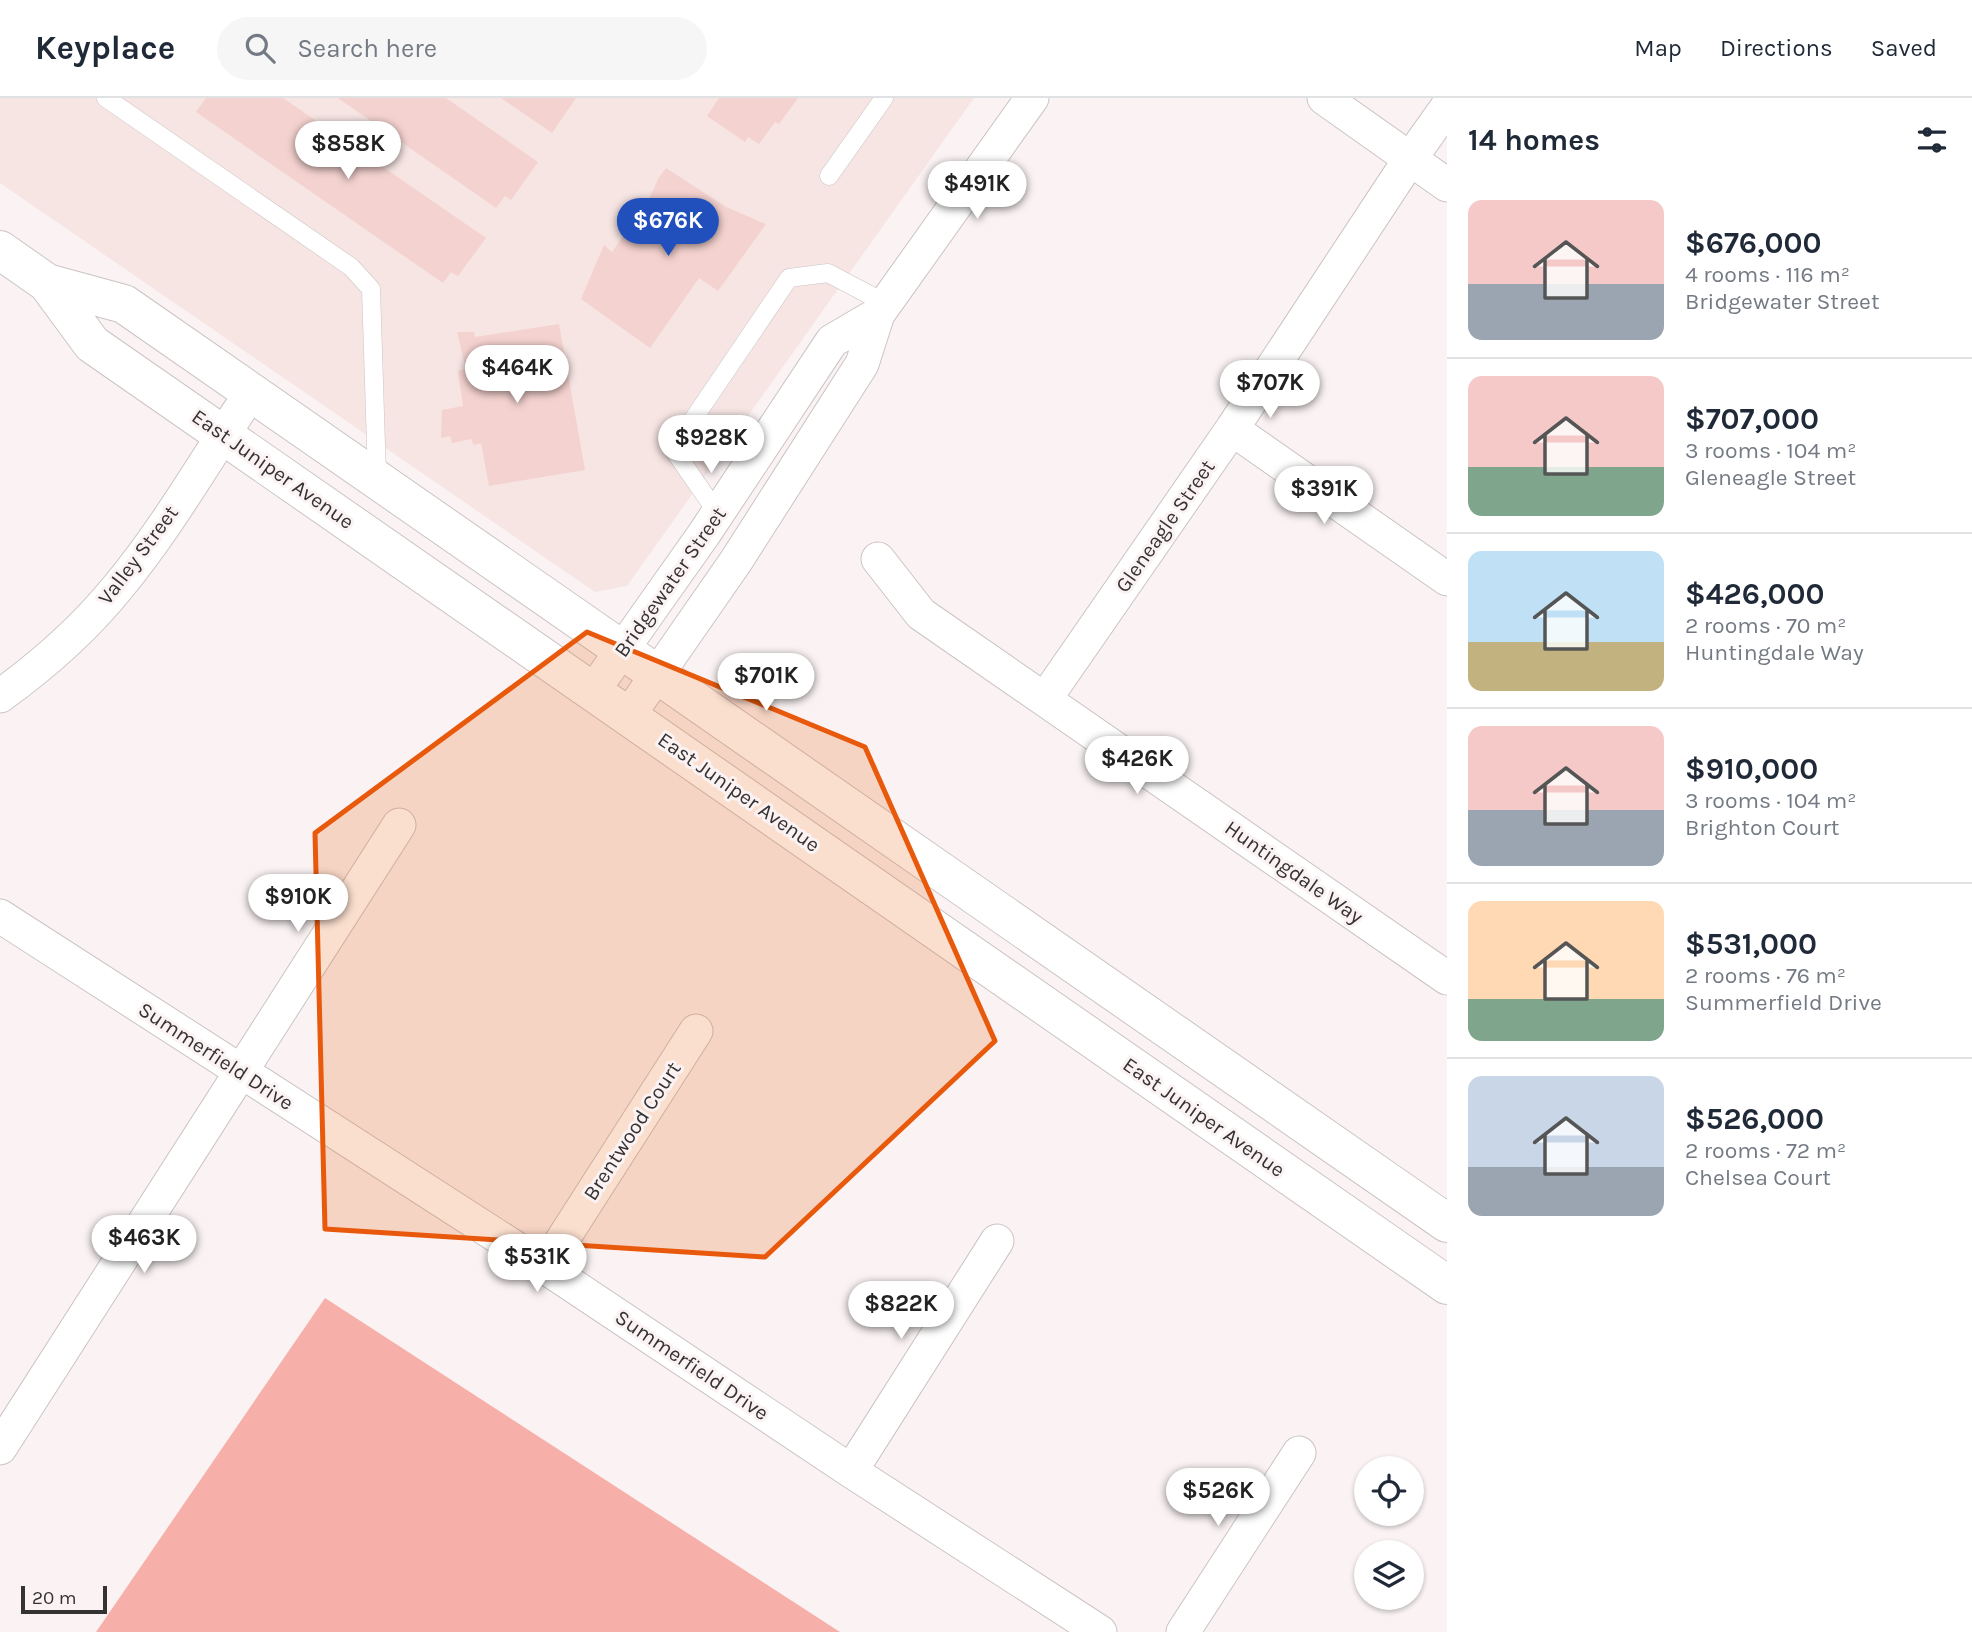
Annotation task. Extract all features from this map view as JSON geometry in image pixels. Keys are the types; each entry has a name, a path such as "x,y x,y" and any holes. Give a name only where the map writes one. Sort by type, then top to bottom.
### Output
{"street":[{"path":"1324,98 1447,185"},
{"name":"Bridgewater Street","path":"629,715 736,561 862,364 881,308 1021,102"},
{"name":"Gleneagle Street","path":"1045,699 1232,429 1447,107"},
{"name":"East Juniper Avenue","path":"0,250 47,283 92,344 1447,1285"},
{"name":"East Juniper Avenue","path":"47,283 124,304 1447,1223"},
{"name":"Bridgewater Street","path":"593,691 718,514 832,341 881,308"},
{"name":"Valley Street","path":"0,696 67,642 118,587 251,393"},
{"path":"1232,429 1447,579"},
{"name":"Huntingdale Way","path":"878,559 922,614 1447,978"},
{"path":"0,1448 399,825"},
{"name":"Summerfield Drive","path":"0,916 545,1267 851,1471 1100,1632"},
{"name":"Brentwood Court","path":"545,1267 696,1031"},
{"path":"851,1471 997,1241"},
{"path":"1183,1632 1299,1453"}],"lane":[{"path":"106,98 352,267 371,289 377,481"},
{"path":"830,176 884,98"},
{"path":"718,514 673,449 789,278 828,273 881,308"}],"highlighted area":[{"path":"587,632 865,747 995,1041 765,1257 325,1229 315,833"}],"shaded area":[{"path":"0,98 974,98 627,586 595,592 0,183"},
{"path":"325,1298 840,1632 96,1632"}],"building":[{"path":"206,98 283,98 486,238 458,276 451,272 443,283 196,112"},
{"path":"338,98 446,98 538,162 511,200 505,196 496,208"},
{"path":"501,98 576,98 552,133"},
{"path":"719,98 798,98 779,124 775,122 759,144 748,137 745,142 707,116"},
{"path":"666,168 726,207 766,224 718,291 699,278 650,348 581,299 604,245 612,252 627,231 634,234 652,208 647,204"},
{"path":"559,324 585,470 489,486 481,443 474,445 471,439 452,443 450,436 441,438 442,410 463,406 458,371 466,369 457,332 474,332 475,337"}]}
